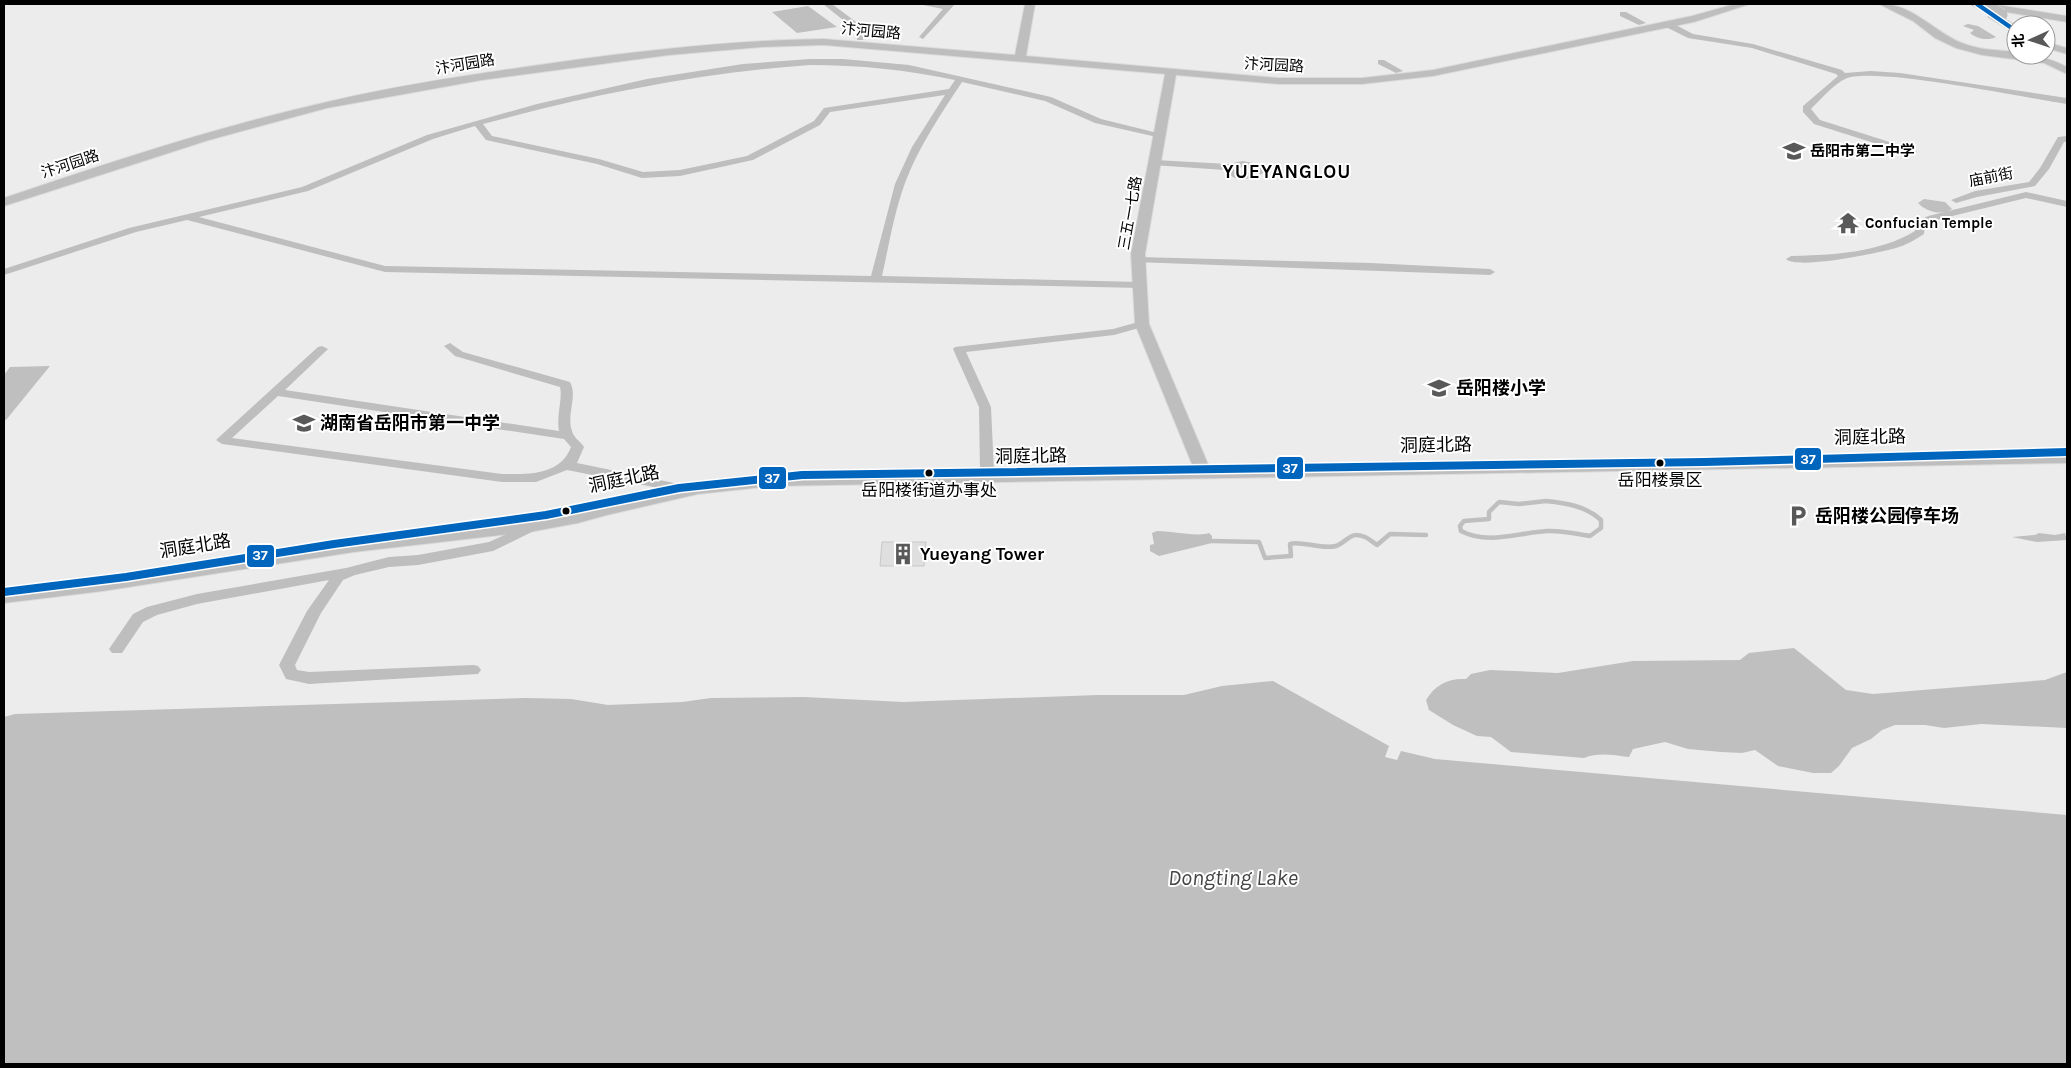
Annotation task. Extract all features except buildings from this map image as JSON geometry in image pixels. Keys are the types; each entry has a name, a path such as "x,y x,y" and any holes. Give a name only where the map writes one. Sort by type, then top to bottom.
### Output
{"main road":[{"path":"1015,23 1020,4"},
{"path":"1020,56 1030,4"},
{"name":"汴河园路","path":"4,202 156,152 327,106 488,75 682,49 774,42 824,42 1273,76 1366,75 1399,71 1642,23 1717,4"},
{"name":"汴河园路","path":"1120,65 1171,73 1317,82 1405,77 1667,24 1745,4"},
{"path":"1884,4 1917,19 1939,36 1960,46 1982,52 2067,63"},
{"path":"1976,4 2006,20"},
{"path":"1976,4 2067,19"},
{"path":"1986,4 2006,23"},
{"path":"2007,4 2067,13"},
{"name":"汴河园路","path":"4,191 183,134 260,112 424,77 704,40 817,36 860,38 1007,55"},
{"path":"1982,52 2006,53"},
{"path":"2056,56 2067,63"},
{"path":"2056,56 2067,63"},
{"name":"三五一七路","path":"1171,73 1138,260 1142,324 1202,469"},
{"name":"洞庭北路","path":"4,592 126,577 334,544 546,515 679,488 802,475 1704,462 2067,452"},
{"name":"洞庭北路","path":"4,598 103,585 354,546 535,525 578,518 604,510 698,489 802,479 1706,466 2067,458"}],"street":[{"path":"827,4 862,30 860,38"},
{"path":"922,4 950,5"},
{"path":"923,37 950,5"},
{"path":"1622,14 1642,23"},
{"path":"1667,24 1691,36 1753,46 1839,72 1843,76"},
{"path":"4,272 133,230 190,218 305,189 430,137 477,123 540,106 647,82 771,64 842,62 909,68 1048,100 1098,121 1161,135"},
{"path":"1381,62 1399,71"},
{"path":"1912,152 1817,122 1806,108 1843,76 1861,73 1988,87 2067,102"},
{"path":"876,280 888,224 904,173 921,137 960,79"},
{"path":"477,123 489,138 599,162 642,175 680,173 750,158 816,123 827,110 952,91"},
{"name":"庙前街","path":"1956,200 1974,194 2032,184 2044,170 2061,139 2067,139"},
{"path":"1155,163 1228,167"},
{"path":"1792,259 1816,259 1863,252 1911,240 1920,232 1920,224 1932,218 2026,195 2067,204"},
{"path":"190,218 385,269 1140,285"},
{"path":"1138,260 1371,266 1490,272"},
{"path":"987,472 987,421 985,407 960,349 1114,332 1142,324"},
{"path":"322,349 277,392 222,440 502,478 536,478 566,466 573,460 578,447 566,435 563,406 568,394 566,385 459,354 450,346"},
{"path":"277,392 566,435"},
{"path":"566,466 679,488"},
{"path":"117,649 138,618 152,611 197,599 351,571 389,562 418,560 493,546 535,525"},
{"path":"351,571 338,577 314,611 287,665 292,674 309,678 473,670"}],"shaded area":[{"path":"4,4 2067,4 2067,1064 4,1064"}],"water":[{"path":"808,6 837,27 797,33 772,12"},
{"path":"1968,24 1978,26 1996,37 1986,39 1976,37 1970,33 1974,30 1963,26"},
{"path":"1924,199 1945,202 1952,209 1939,213 1930,211 1918,203"},
{"path":"50,366 6,420 4,420 4,375 10,367"},
{"path":"1157,531 1191,534 1209,533 1212,536 1212,543 1159,556 1150,551 1150,545 1154,544 1152,533"},
{"path":"2039,533 2055,535 2065,533 2067,540 2037,542 2012,537"},
{"path":"1794,648 1846,690 1873,694 2045,680 2067,672 2067,728 1981,724 1944,728 1925,725 1895,725 1882,730 1871,739 1852,748 1839,766 1831,773 1813,773 1778,766 1755,750 1742,753 1721,752 1688,749 1665,742 1633,749 1629,757 1600,755 1584,758 1511,752 1491,737 1477,736 1453,725 1429,710 1426,700 1438,686 1448,681 1466,679 1471,674 1490,670 1558,673 1633,661 1740,660 1749,653"},
{"name":"Dongting Lake","path":"1273,681 1389,746 1385,757 1397,760 1401,751 1435,759 2067,815 2067,1064 4,1064 4,717 15,714 526,698 571,699 608,705 682,702 711,698 804,697 903,702 1098,695 1184,695 1222,686"}],"waterway":[{"path":"1546,501 1568,504 1589,511 1601,520 1601,528 1590,536 1552,531 1492,538 1471,535 1461,531 1460,526 1464,521 1489,519 1489,512 1499,502 1519,504 1546,501"},
{"path":"1212,541 1259,542 1265,558 1291,556 1290,544 1294,543 1330,547 1339,545 1351,536 1359,535 1377,545 1390,534 1426,535"}],"transit line":[{"name":"37","path":"1977,4 2006,24"},
{"name":"37","path":"4,592 126,577 334,544 546,515 679,488 802,475 1704,462 2067,452"}],"place":[{"name":"岳阳市第二中学","path":"1794,151"},
{"name":"Confucian Temple","path":"1848,223"},
{"name":"岳阳楼小学","path":"1439,388"},
{"name":"湖南省岳阳市第一中学","path":"304,423"},
{"name":"岳阳楼景区","path":"1660,463"},
{"name":"岳阳楼街道办事处","path":"929,473"},
{"name":"岳阳楼公园停车场","path":"1798,516"},
{"name":"Yueyang Tower","path":"903,554"}],"district":[{"name":"YUEYANGLOU","path":"1287,171"}]}
